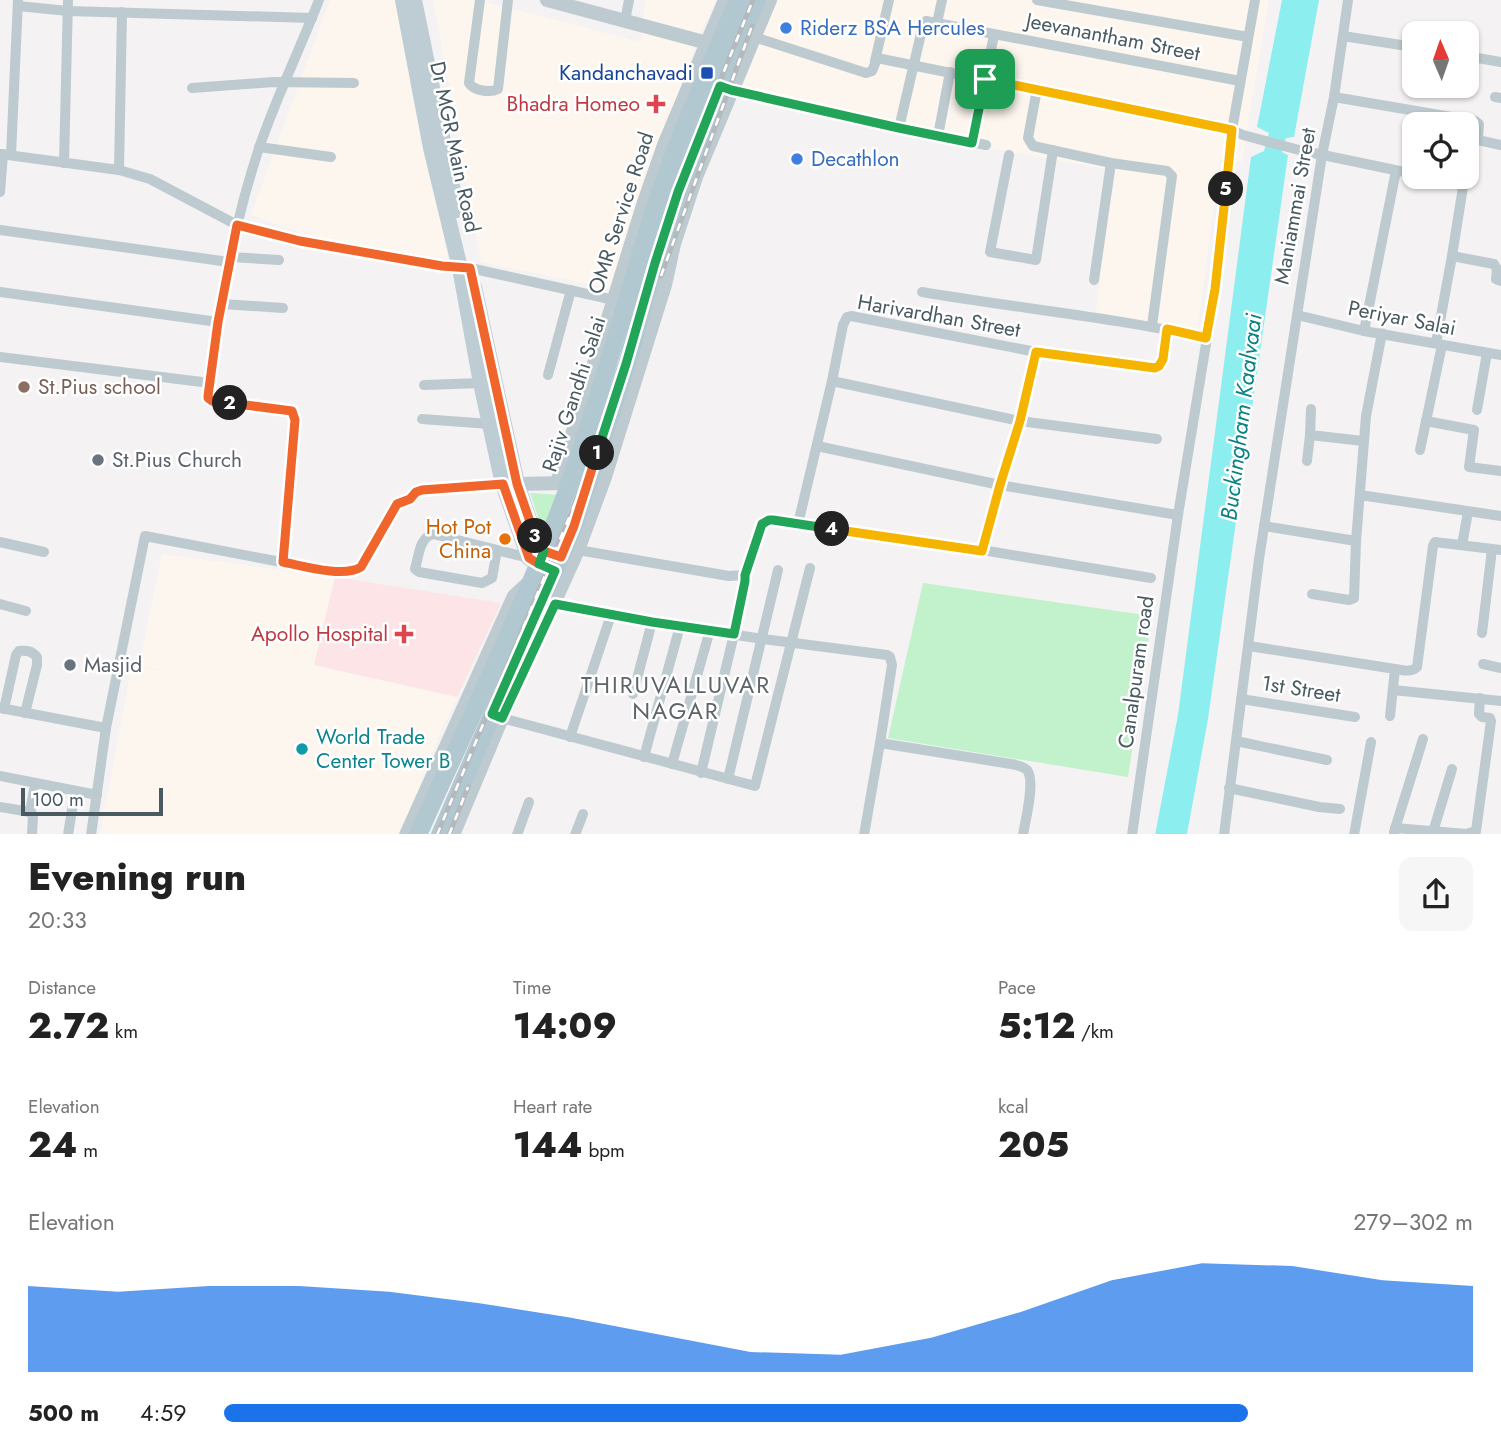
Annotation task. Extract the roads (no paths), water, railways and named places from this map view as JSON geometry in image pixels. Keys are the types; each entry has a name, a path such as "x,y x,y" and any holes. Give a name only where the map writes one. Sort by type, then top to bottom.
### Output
{"main road":[{"name":"Dr MGR Main Road","path":"403,0 431,148 465,268 481,383 490,424 510,484 535,537 543,563"},
{"name":"Dr MGR Main Road","path":"414,0 465,268 510,484"},
{"name":"Rajiv Gandhi Salai","path":"440,834 497,716 543,563 563,483 623,317 654,210 713,44 738,0"},
{"name":"Rajiv Gandhi Salai","path":"418,834 457,734 475,709 543,563 574,526 678,192 748,35 757,0"}],"street":[{"path":"283,562 294,414 287,410 212,401 208,398 218,322 237,225 259,147 320,0"},
{"path":"480,0 469,83 475,89 494,91 498,89 508,0"},
{"path":"547,0 713,44"},
{"path":"625,21 629,0"},
{"name":"OMR Service Road","path":"563,483 637,222 664,145 713,44 725,0"},
{"path":"770,0 748,35 866,73 872,71 889,0"},
{"path":"899,128 923,24 926,21 937,23 942,0"},
{"path":"1037,0 1248,37"},
{"name":"Canalpuram road","path":"1132,834 1178,515 1215,289 1237,133 1240,81 1255,0"},
{"name":"Maniammai Street","path":"1227,834 1229,788 1264,526 1348,0"},
{"path":"0,192 18,3 68,5 122,12 312,18"},
{"path":"64,163 68,5"},
{"path":"118,170 122,12"},
{"name":"Jeevanantham Street","path":"937,23 1240,81"},
{"path":"972,143 994,35"},
{"path":"1343,36 1402,45"},
{"path":"1479,58 1501,62"},
{"path":"875,61 882,59 1037,89 1402,172"},
{"path":"938,136 950,72"},
{"path":"192,88 286,82 354,83"},
{"path":"453,834 497,716 555,604 605,477 674,244 726,88 986,145"},
{"path":"1037,89 1028,138 1033,146 1111,163 1167,171 1172,176 1152,327"},
{"path":"1334,97 1475,121 1479,124 1478,140 1501,145"},
{"path":"259,147 331,157"},
{"path":"1009,155 990,252 1037,260 1052,150"},
{"path":"5,154 118,170 150,179 237,225 300,241 465,268 614,300"},
{"path":"1094,280 1111,163"},
{"path":"1364,331 1396,171"},
{"path":"1420,450 1463,189"},
{"path":"0,230 230,259 279,260"},
{"path":"1452,256 1494,264 1497,269 1496,279 1501,281"},
{"path":"548,375 570,290"},
{"path":"0,292 218,322"},
{"path":"922,292 1167,329 1206,338"},
{"path":"222,304 283,307"},
{"name":"Periyar Salai","path":"1297,315 1364,331 1501,355"},
{"name":"Harivardhan Street","path":"799,524 844,320 851,316 1036,352 1155,368 1163,359 1167,329"},
{"path":"1312,594 1349,600 1354,598 1363,441 1382,333"},
{"path":"982,551 1020,421 1036,352"},
{"path":"1477,410 1487,353"},
{"path":"0,357 209,388"},
{"path":"832,381 1020,421 1157,439"},
{"path":"424,385 481,383"},
{"path":"1307,461 1311,409"},
{"path":"422,419 490,424"},
{"path":"1426,421 1474,430 1469,467 1501,471"},
{"path":"1310,435 1363,441"},
{"path":"817,446 1000,485 1178,515"},
{"path":"91,834 106,728 145,536 283,562 355,571 361,567 397,504 410,499 416,492 510,484 563,483"},
{"path":"1360,495 1501,516"},
{"path":"1462,545 1468,512"},
{"path":"701,773 745,575 762,524 769,520 1151,578"},
{"path":"1264,526 1356,541"},
{"path":"497,550 492,579 482,583 419,572 415,569 422,541 427,535 433,534 497,550 543,563"},
{"path":"0,542 44,552"},
{"path":"1249,646 1395,669 1415,669 1435,542 1497,550 1482,634"},
{"path":"578,550 729,576 745,575"},
{"path":"497,716 755,786 810,568"},
{"path":"728,779 778,570"},
{"path":"0,604 26,611"},
{"path":"555,604 652,622 890,657 880,743 864,834"},
{"path":"570,737 611,615"},
{"path":"633,694 652,622"},
{"path":"644,757 680,626"},
{"path":"672,764 710,630"},
{"path":"25,713 37,657 25,650 16,655 2,708 25,713 106,728"},
{"path":"1483,664 1501,668"},
{"path":"1390,716 1395,669"},
{"path":"1393,690 1501,701"},
{"path":"1423,739 1394,831 1466,834 1476,831 1491,721 1490,718 1480,716 1480,698"},
{"name":"1st Street","path":"1241,699 1354,717"},
{"path":"407,834 457,734"},
{"path":"1236,741 1327,760"},
{"path":"1354,834 1371,742"},
{"path":"880,743 1025,768 1029,772 1031,783 1023,834"},
{"path":"1433,832 1452,769"},
{"path":"0,776 97,795"},
{"path":"32,834 33,815 30,813 35,783"},
{"path":"1229,788 1340,809"},
{"path":"68,834 75,791"},
{"path":"517,834 529,802"},
{"path":"0,807 30,813"},
{"path":"575,834 583,814"}],"water":[{"name":"Buckingham Kaalvaai","path":"1282,0 1319,0 1294,137 1286,138 1282,152 1288,155 1208,719 1187,834 1155,834 1178,715 1251,157 1264,151 1269,133 1257,127"}],"railway":[{"path":"437,834 583,484 696,140 753,0"},
{"path":"661,276 752,26"},
{"path":"449,834 468,787"}],"place":[{"name":"Riderz BSA Hercules","path":"786,28"},
{"name":"Kandanchavadi","path":"707,73"},
{"name":"Bhadra Homeo","path":"656,104"},
{"name":"Decathlon","path":"797,159"},
{"name":"St.Pius school","path":"24,387"},
{"name":"St.Pius Church","path":"98,460"},
{"name":"Hot Pot China","path":"505,539"},
{"name":"Apollo Hospital","path":"404,634"},
{"name":"Masjid","path":"70,665"},
{"name":"World Trade Center Tower B","path":"302,749"}],"district":[{"name":"THIRUVALLUVAR NAGAR","path":"676,698"}]}
